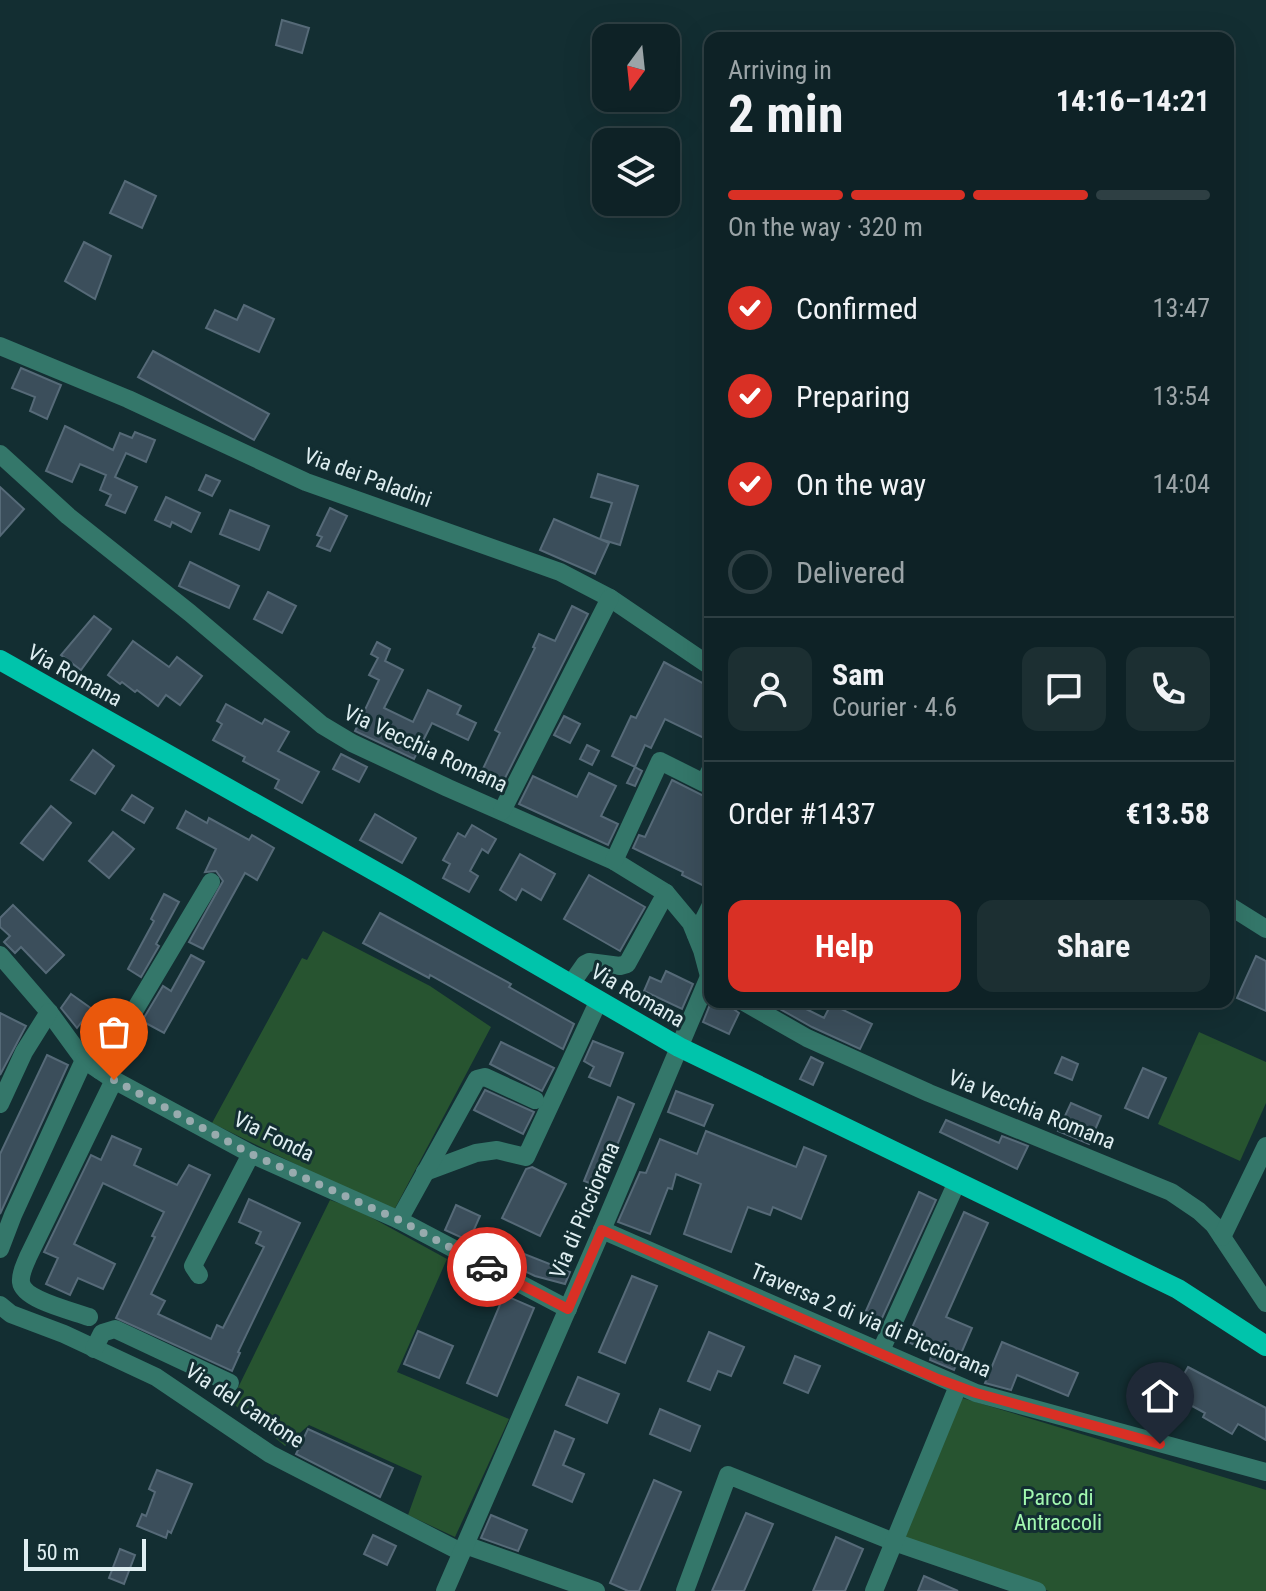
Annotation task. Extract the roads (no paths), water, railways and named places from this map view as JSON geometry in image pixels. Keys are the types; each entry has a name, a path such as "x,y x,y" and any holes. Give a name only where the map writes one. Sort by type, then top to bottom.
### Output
{"main road":[{"name":"Via Romana","path":"0,660 679,1047 1178,1289 1263,1337"}],"street":[{"name":"Via dei Paladini","path":"0,346 128,399 306,482 560,572 610,598 704,662"},
{"name":"Via Vecchia Romana","path":"0,454 68,516 190,613 322,725 352,743 614,861 666,893 683,910 704,959"},
{"path":"502,811 610,598"},
{"path":"614,861 660,761 704,783"},
{"path":"0,1249 6,1214 99,1070 211,882"},
{"path":"571,984 589,962 627,964 666,893"},
{"path":"1234,909 1266,929"},
{"path":"696,935 704,919"},
{"name":"Via Fonda","path":"0,955 99,1070 251,1154 399,1220 568,1309"},
{"name":"Via di Picciorana","path":"445,1591 704,991"},
{"path":"425,1172 476,1153 497,1150 526,1157 599,1000"},
{"name":"Via Vecchia Romana","path":"754,1008 807,1038 929,1093 1171,1192 1199,1211 1222,1237 1266,1303"},
{"path":"0,1104 24,1052 49,1012"},
{"path":"89,1317 30,1296 22,1287 21,1280 99,1070"},
{"path":"399,1220 477,1079 485,1077 535,1100"},
{"path":"1222,1237 1266,1146"},
{"path":"199,1275 193,1266 251,1154"},
{"path":"883,1346 957,1182"},
{"name":"Traversa 2 di via di Picciorana","path":"602,1230 958,1386 1091,1426 1266,1472"},
{"name":"Via del Cantone","path":"0,1305 11,1314 156,1377 270,1454 463,1548 596,1591"},
{"path":"94,1349 102,1333 115,1329 230,1383"},
{"path":"156,1377 170,1353"},
{"path":"874,1591 958,1386"},
{"path":"685,1591 728,1475 894,1542 1037,1591"}],"park label":[{"name":"Parco di Antraccoli","path":"1058,1510"}]}
